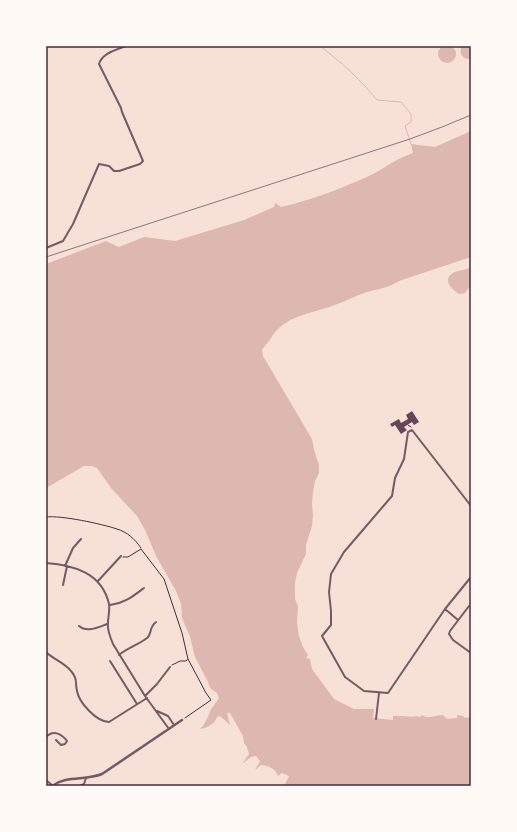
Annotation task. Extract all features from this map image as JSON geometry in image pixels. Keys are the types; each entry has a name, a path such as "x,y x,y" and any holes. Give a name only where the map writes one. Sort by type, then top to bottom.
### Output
{"street":[{"path":"46,248 63,241 73,224 99,164 109,166 114,171 119,171 140,164 143,161 122,112 122,108 98,64 100,59 105,55 126,46"},
{"path":"471,506 412,430 407,434 404,459 395,478 392,496 344,552 331,574 329,592 331,625 322,636 345,677 364,691 386,694 391,691 445,609 471,577"},
{"path":"63,584 66,566 73,548 81,540"},
{"path":"98,581 121,556"},
{"path":"46,563 66,566 82,571 98,581 110,605 107,624 109,635 118,655 168,729"},
{"path":"110,605 121,604 144,588"},
{"path":"469,606 450,631 450,638 471,653"},
{"path":"445,609 458,620"},
{"path":"118,655 147,638 151,626 156,622"},
{"path":"79,626 82,629 86,629 107,624"},
{"path":"46,652 70,669 75,677 80,699 98,719 104,722 109,722 146,697 170,667"},
{"path":"110,661 137,704"},
{"path":"376,719 379,693"},
{"path":"156,711 168,716 174,725"},
{"path":"46,780 53,786 65,780 96,776 108,770 182,720"},
{"path":"46,737 50,733 55,733 66,741 65,744 61,745 56,740"},
{"path":"80,786 84,784 86,778"}],"path":[{"path":"408,424 412,430"},
{"path":"46,517 52,516 65,518 117,529 130,536 137,542 164,579 182,633 188,659 211,700 182,720"},
{"path":"121,556 128,557 142,549"},
{"path":"170,667 180,661 186,661 188,659"}],"shaded area":[{"path":"447,45 453,48 456,54 453,60 447,63 441,60 438,54 441,48"},
{"path":"462,46 471,46 471,59 462,56"},
{"path":"471,131 471,257 290,320 276,331 262,350 263,356 312,439 319,465 319,473 315,481 313,492 312,526 306,545 306,554 297,573 295,583 295,599 298,606 297,623 299,636 308,655 306,658 310,659 312,669 334,699 354,709 374,709 373,718 393,720 393,716 420,717 422,715 430,717 443,715 447,719 457,718 457,715 465,718 471,717 471,786 284,786 289,776 282,773 278,776 273,769 264,765 261,765 255,770 260,761 256,756 251,757 242,764 249,754 244,743 243,736 230,713 227,713 230,725 220,716 217,717 210,725 200,729 219,698 217,693 210,688 195,657 190,637 182,618 181,604 176,591 156,556 145,530 137,516 111,488 97,468 92,466 84,466 46,488 46,264 106,241 119,247 144,237 175,241 244,220 274,207 275,203 281,207 315,198 369,176 395,161 413,153 411,144 435,147"},
{"path":"471,267 471,285 465,293 459,294 449,283 449,277 455,272"}],"building":[{"path":"412,411 419,422 414,425 412,422 404,427 407,430 401,434 395,425 392,427 390,424 399,419 401,423 408,419 406,415"}],"waterway":[{"path":"320,46 350,71 377,100 401,102 411,114 411,122 405,126 411,144"}],"railway":[{"path":"46,257 410,139 471,115"}]}
